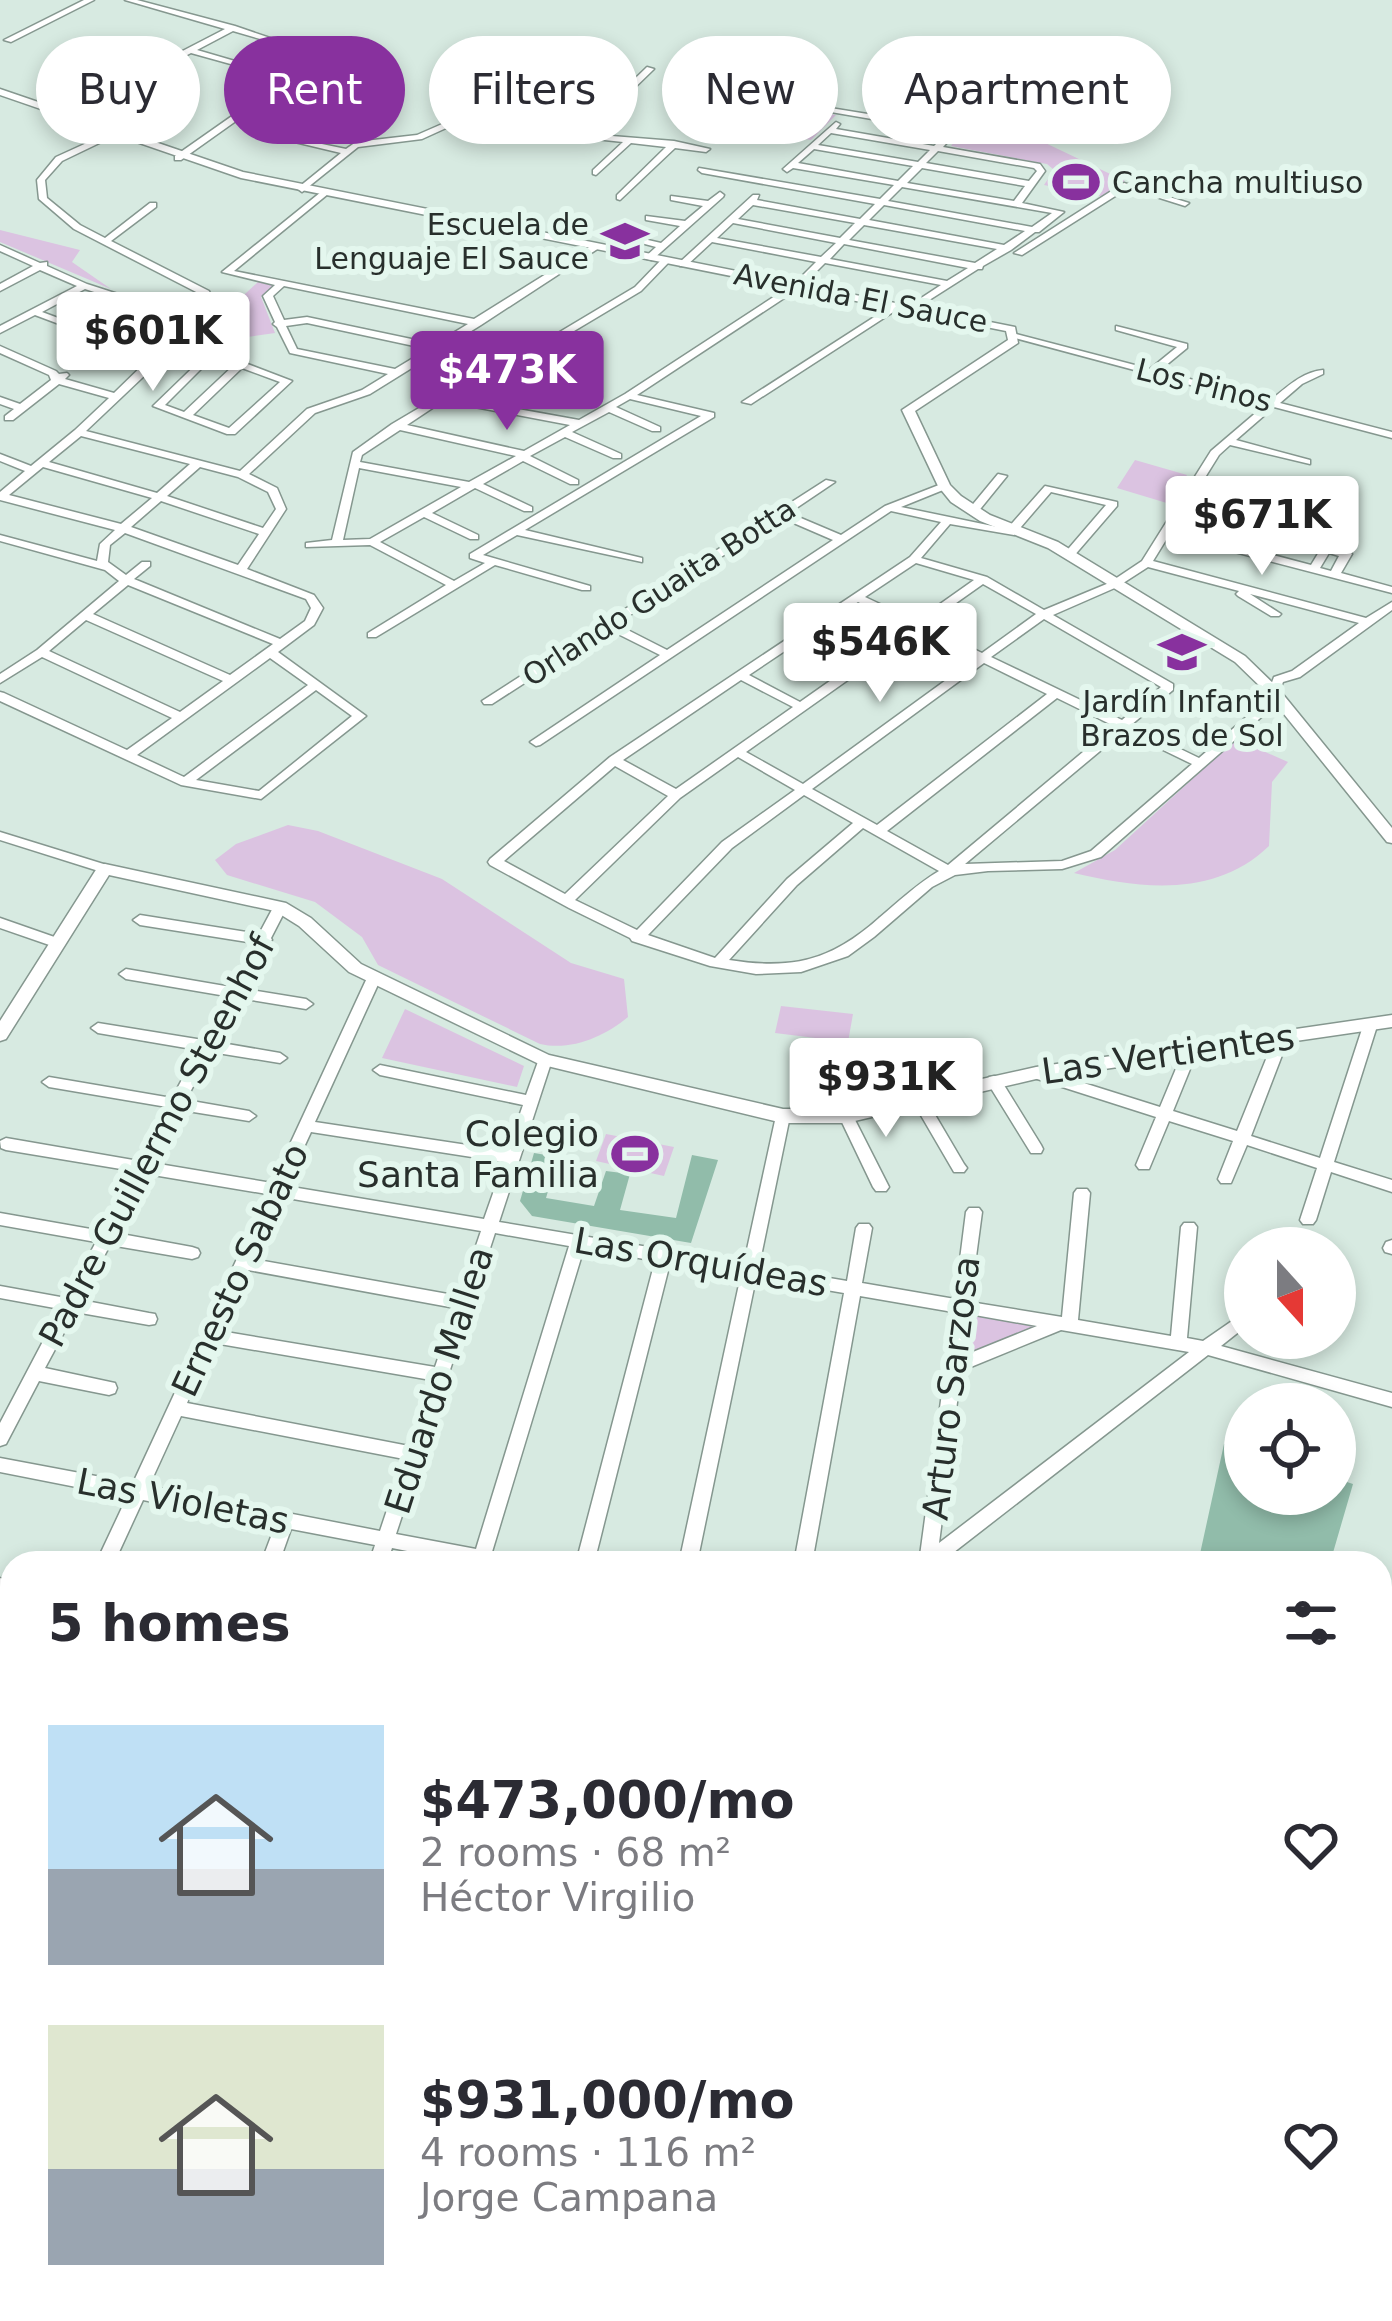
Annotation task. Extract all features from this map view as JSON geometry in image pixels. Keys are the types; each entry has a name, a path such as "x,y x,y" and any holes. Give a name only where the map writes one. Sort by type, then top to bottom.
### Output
{"street":[{"path":"8,40 90,0"},
{"path":"129,0 258,36"},
{"path":"200,45 232,28"},
{"path":"638,80 650,69"},
{"name":"Avenida El Sauce","path":"0,92 36,105"},
{"path":"310,545 372,542 629,396 799,285 949,136 943,129 838,111"},
{"path":"838,123 849,113"},
{"path":"178,158 224,126"},
{"path":"838,131 1031,164 1041,171 1017,203"},
{"path":"302,189 347,152 367,142 429,132"},
{"path":"1,496 79,431 210,307 206,293 46,204 40,185 59,159 91,144"},
{"name":"Avenida El Sauce","path":"140,144 324,194 1004,326 1016,337 908,410 944,486 973,511 1069,556 1213,640 1272,690 1392,838"},
{"path":"310,144 347,152"},
{"path":"596,172 626,144"},
{"path":"620,196 674,144 706,149"},
{"path":"683,264 814,144"},
{"path":"812,146 1030,184"},
{"path":"791,165 1060,212 912,308"},
{"path":"702,170 1036,230"},
{"path":"747,402 1127,185 1185,203"},
{"path":"649,258 720,195 706,192 695,202 674,198"},
{"path":"324,194 227,272 478,323"},
{"path":"751,202 1008,248"},
{"path":"107,240 153,205"},
{"path":"649,218 687,224"},
{"path":"731,220 979,267"},
{"path":"710,239 949,284"},
{"path":"634,240 662,246"},
{"path":"0,248 84,286 196,322"},
{"path":"242,475 311,411 366,392 594,248"},
{"path":"556,338 635,291 665,260"},
{"path":"0,288 44,264"},
{"path":"283,282 268,296 293,351 398,373"},
{"path":"0,330 84,286"},
{"path":"35,312 158,358"},
{"path":"278,324 307,320 438,348"},
{"path":"1119,328 1184,346 1153,371"},
{"name":"Los Pinos","path":"1016,337 1392,435"},
{"path":"0,349 58,376 121,393"},
{"path":"211,353 240,364 287,381 232,432 158,406 211,353"},
{"path":"187,415 240,364"},
{"path":"637,938 727,844 1042,615 1113,585 1146,563 1227,441 1273,402 1320,372"},
{"path":"142,373 183,381"},
{"path":"9,418 58,376"},
{"path":"586,588 474,556 710,415 629,396"},
{"path":"337,543 357,454 441,398 581,424"},
{"path":"0,400 20,408"},
{"path":"609,408 656,429"},
{"path":"396,427 524,456 574,482"},
{"path":"79,431 242,475 273,490 281,500 279,514 240,570"},
{"path":"565,433 617,456"},
{"path":"1227,441 1306,462"},
{"path":"0,457 159,496 263,532"},
{"path":"106,567 101,549 198,464"},
{"path":"354,464 473,485 529,509"},
{"path":"973,511 1002,476"},
{"name":"Orlando Guaita Botta","path":"488,701 830,482"},
{"path":"536,742 889,508 944,486"},
{"path":"889,508 1014,529 1049,488 1113,503 1069,556"},
{"path":"1,496 122,528 240,570 316,604 314,619 129,755"},
{"path":"424,513 474,537"},
{"path":"782,514 840,539"},
{"path":"914,559 983,579 1169,687 861,941 824,961 776,969 719,962 637,938 494,862 614,760 914,559 948,520"},
{"path":"1230,548 1243,526 1264,532 1251,553"},
{"path":"515,531 638,560"},
{"path":"1168,531 1392,590"},
{"path":"0,538 106,567 276,648 360,716 261,796 185,782 0,696"},
{"path":"372,542 454,586"},
{"path":"1314,569 1326,548 1346,554 1334,575"},
{"path":"1146,563 1368,622"},
{"path":"4,672 41,652 146,564"},
{"path":"372,635 490,564"},
{"path":"566,900 676,795 983,579"},
{"path":"1223,583 1272,619 1294,602"},
{"path":"857,597 1198,761"},
{"path":"737,752 949,871 1062,865 1102,849 1270,703 1278,680 1296,674 1392,605"},
{"path":"86,615 231,680"},
{"path":"607,624 667,654"},
{"path":"41,652 180,717"},
{"path":"740,675 801,707"},
{"path":"185,782 317,684"},
{"path":"878,831 1056,693"},
{"path":"614,760 676,795"},
{"path":"719,962 792,882 862,823"},
{"name":"Las Vertientes","path":"0,836 105,869 280,908 374,977 545,1060 783,1116 846,1116 1036,1073 1392,1021"},
{"path":"0,1035 8,1006 58,943 105,869"},
{"name":"Padre Guillermo Steenhof","path":"0,1439 280,908"},
{"path":"140,920 265,940"},
{"path":"0,922 58,943"},
{"path":"126,974 306,1004"},
{"name":"Ernesto Sabato","path":"111,1551 374,977"},
{"path":"1308,1220 1370,1026"},
{"path":"98,1028 280,1058"},
{"path":"1226,1179 1282,1037"},
{"path":"1144,1165 1192,1047"},
{"name":"Eduardo Mallea","path":"382,1551 545,1060"},
{"path":"380,1070 531,1101"},
{"path":"1036,1073 1392,1186"},
{"path":"994,1081 1036,1149"},
{"path":"49,1082 249,1116"},
{"path":"919,1100 958,1168"},
{"path":"691,1551 783,1116"},
{"path":"846,1116 881,1187"},
{"path":"306,1126 513,1158"},
{"name":"Las Orquídeas","path":"6,1144 1178,1343 1392,1400"},
{"path":"954,1367 1064,1324 1082,1193"},
{"name":"Arturo Sarzosa","path":"930,1551 974,1212"},
{"path":"0,1219 193,1253"},
{"path":"1178,1343 1189,1227"},
{"path":"805,1551 864,1228"},
{"path":"484,1551 578,1241"},
{"path":"588,1551 664,1256"},
{"path":"243,1263 465,1303"},
{"path":"0,1292 149,1319"},
{"path":"943,1551 1224,1334"},
{"path":"209,1336 441,1376"},
{"path":"35,1373 109,1388"},
{"path":"176,1408 415,1454"},
{"name":"Las Violetas","path":"0,1465 438,1551"},
{"path":"274,1551 286,1520"}],"shaded area":[{"path":"1047,144 1125,181 1104,197 1044,185 1054,170 1047,164 951,146"},
{"path":"0,230 80,250 72,262 111,289 0,242"},
{"path":"258,282 274,285 261,297 275,333 227,340 205,331"},
{"path":"1135,460 1187,475 1170,504 1117,488"},
{"path":"1236,739 1288,762 1272,782 1269,846 1248,863 1201,882 1151,885 1074,873 1115,850"},
{"path":"288,825 318,831 442,879 571,963 624,979 628,1017 587,1041 540,1044 378,965 362,937 315,902 227,875 215,860 236,844"},
{"path":"781,1006 853,1014 848,1042 775,1033"},
{"path":"405,1009 524,1066 517,1087 382,1058"},
{"name":"Colegio Santa Familia","path":"606,1134 674,1147 664,1176 596,1161"},
{"path":"968,1312 1041,1328 960,1356"}],"building":[{"name":"Colegio Santa Familia","path":"534,1153 558,1157 546,1198 594,1206 606,1171 630,1174 620,1210 676,1218 692,1155 718,1160 691,1243 532,1216 520,1201"},
{"path":"1224,1444 1224,1515 1344,1515 1333,1551 1201,1551"}],"place":[{"name":"Cancha multiuso","path":"1076,182"},
{"name":"Escuela de Lenguaje El Sauce","path":"625,241"},
{"name":"Jardín Infantil Brazos de Sol","path":"1182,652"},
{"name":"Colegio Santa Familia","path":"635,1154"}]}
